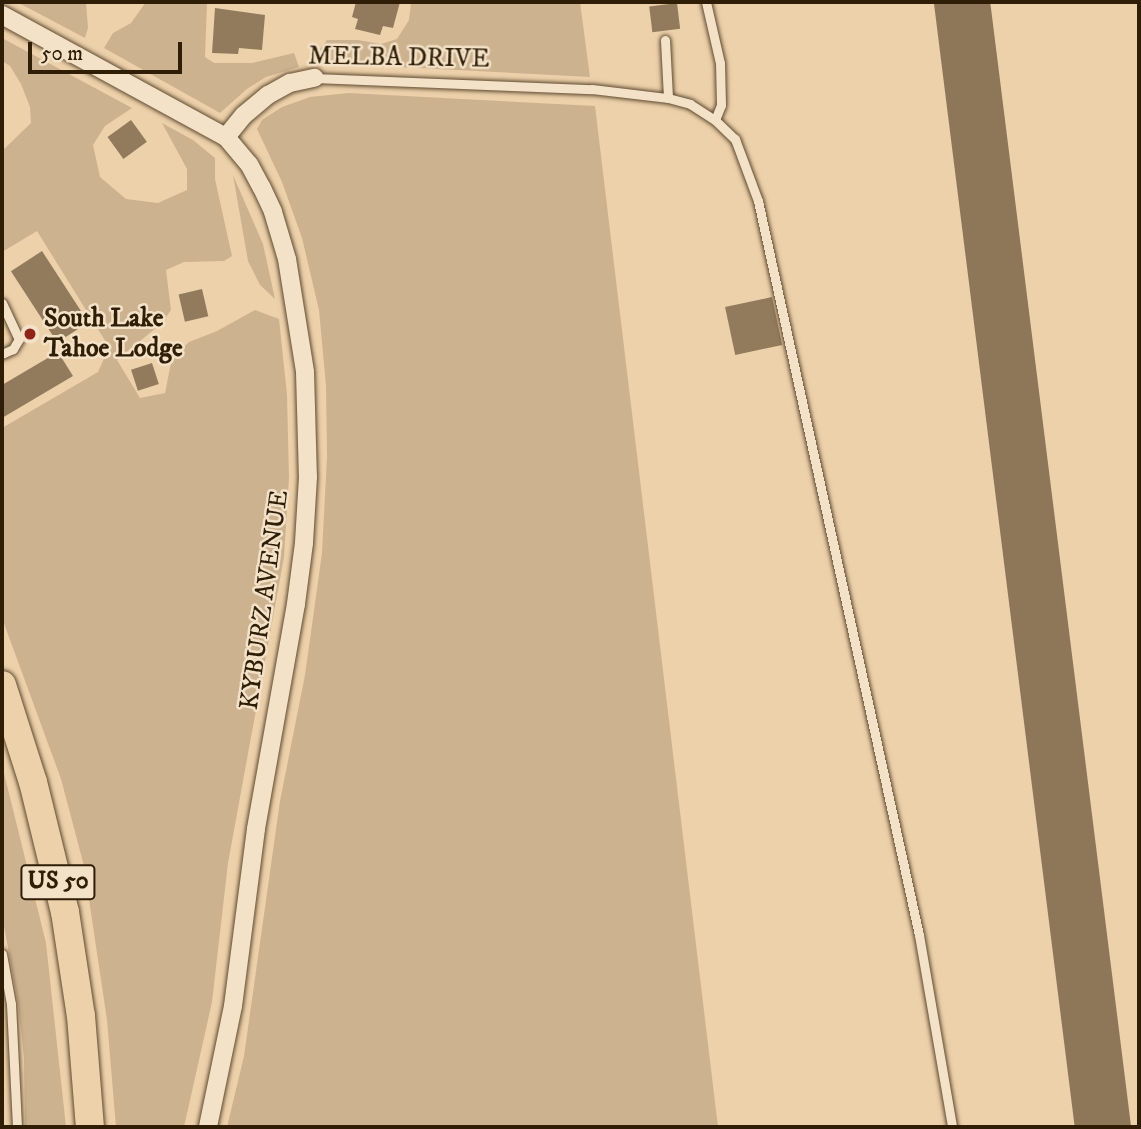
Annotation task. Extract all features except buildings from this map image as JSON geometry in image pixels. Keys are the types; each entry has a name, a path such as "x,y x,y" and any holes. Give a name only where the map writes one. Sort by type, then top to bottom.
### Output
{"highway":[{"name":"US 50","path":"2,685 33,782 65,912 81,1016 90,1127"}],"street":[{"name":"KYBURZ AVENUE","path":"2,15 226,137 249,164 262,188 274,212 287,259 305,372 308,477 296,604 256,829 233,1006 208,1127"},
{"name":"MELBA DRIVE","path":"226,137 244,115 268,95 290,83 314,78"}],"lane":[{"path":"705,2 720,63 721,105 715,120"},
{"path":"665,40 668,98"},
{"name":"MELBA DRIVE","path":"314,78 592,89 668,98 690,104 715,120 735,139 758,201 919,935 952,1127"},
{"path":"2,303 19,339 13,349 2,354"},
{"path":"2,954 11,1004 17,1127"}],"shaded area":[{"path":"17,2 86,2 88,28 85,38"},
{"path":"146,2 207,2 205,57 214,63 252,63 294,53 299,67 266,77 247,89 220,113 104,48 113,33 131,23"},
{"path":"411,2 580,2 590,77 322,63 320,49 327,40 358,40 381,44 397,39 409,20"},
{"path":"2,38 132,108 105,126 93,145 100,177 126,199 158,203 187,190 187,169 162,123 193,140 215,158 215,179 232,256 224,261 184,262 166,270 171,310 162,323 117,360 140,398 165,393 172,358 189,342 217,331 255,310 279,319 287,395 289,478 284,557 228,863 212,1002 184,1127 116,1127 107,1020 84,866 61,779 2,618 2,428 98,372 109,347 37,231 2,252 2,151 31,123 30,107 21,84 10,66 2,61"},
{"path":"349,93 595,106 718,1127 227,1127 244,1056 280,801 305,675 322,553 327,456 326,386 319,310 302,238 282,182 257,129 262,120 282,107 310,97"},
{"path":"233,175 263,244 275,299 260,285 248,261"},
{"path":"2,765 46,943 66,1127 25,1127 24,1058 18,1002 2,915"}],"taxiway":[{"path":"962,2 1103,1127"}],"place":[{"name":"South Lake Tahoe Lodge","path":"30,334"}]}
